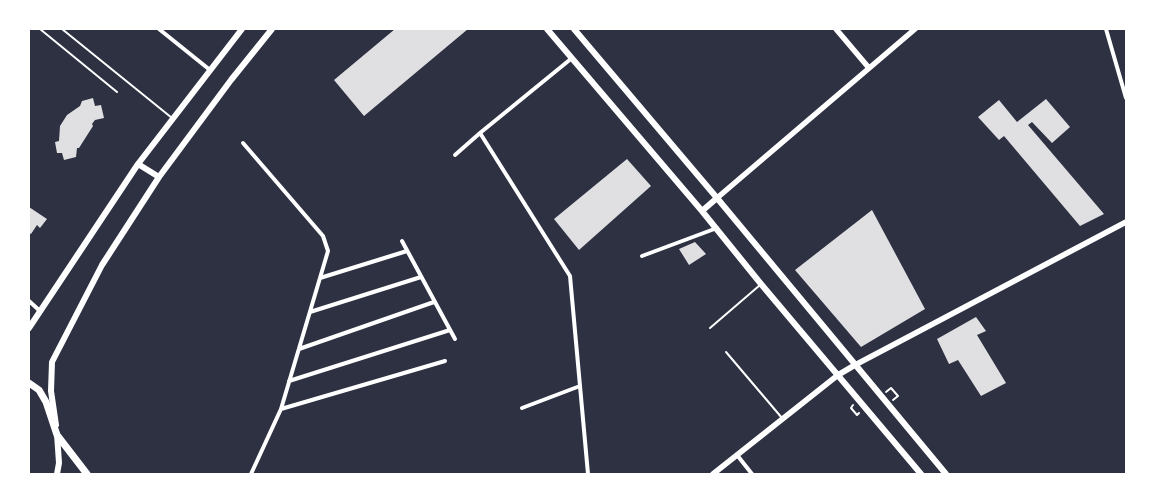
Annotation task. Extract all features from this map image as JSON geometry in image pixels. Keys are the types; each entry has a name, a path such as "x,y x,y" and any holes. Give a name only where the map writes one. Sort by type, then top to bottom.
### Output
{"main road":[{"path":"29,328 138,164 242,29"},
{"path":"57,474 59,463 51,391 52,362 102,265 159,177 231,80 272,29"},
{"path":"547,29 717,228 761,284 922,474"},
{"path":"574,29 717,198 946,474"},
{"path":"138,164 159,177"},
{"path":"702,211 717,198"},
{"path":"838,375 855,366"},
{"path":"29,383 39,390 46,402 57,435 86,474"}],"street":[{"path":"159,29 210,70"},
{"path":"836,29 869,68"},
{"path":"1106,29 1126,98"},
{"path":"717,198 869,68 911,30"},
{"path":"455,155 480,132 572,58"},
{"path":"480,132 570,276 588,474"},
{"path":"243,143 323,236 328,251 281,409 251,474"},
{"path":"855,366 1126,222"},
{"path":"642,256 717,228"},
{"path":"402,241 454,339"},
{"path":"320,278 407,251"},
{"path":"310,312 421,277"},
{"path":"29,301 40,311"},
{"path":"299,348 434,302"},
{"path":"289,381 450,330"},
{"path":"281,409 445,361"},
{"path":"713,474 838,375"},
{"path":"522,408 580,386"},
{"path":"737,455 752,474"}],"lane":[{"path":"40,29 117,92"},
{"path":"62,29 173,118"},
{"path":"710,328 761,284"},
{"path":"726,352 783,418"}],"path":[{"path":"887,404 898,396 891,388"}],"building":[{"path":"395,29 468,29 364,116 334,80"},
{"path":"93,98 95,106 101,105 104,118 95,120 92,124 93,126 79,148 77,148 76,157 64,160 62,153 57,153 55,142 59,141 60,126 67,115 80,106 82,101"},
{"path":"1046,99 1070,127 1052,143 1032,122 1028,125 1104,214 1080,226 1004,136 999,140 978,117 999,100 1017,122"},
{"path":"627,159 651,186 579,250 554,219"},
{"path":"29,207 47,219 40,228 37,225 31,234 29,233"},
{"path":"872,210 925,309 861,347 795,270"},
{"path":"695,242 706,254 689,265 679,249"},
{"path":"976,317 986,331 977,335 1006,383 981,396 958,360 949,364 937,339"}]}
